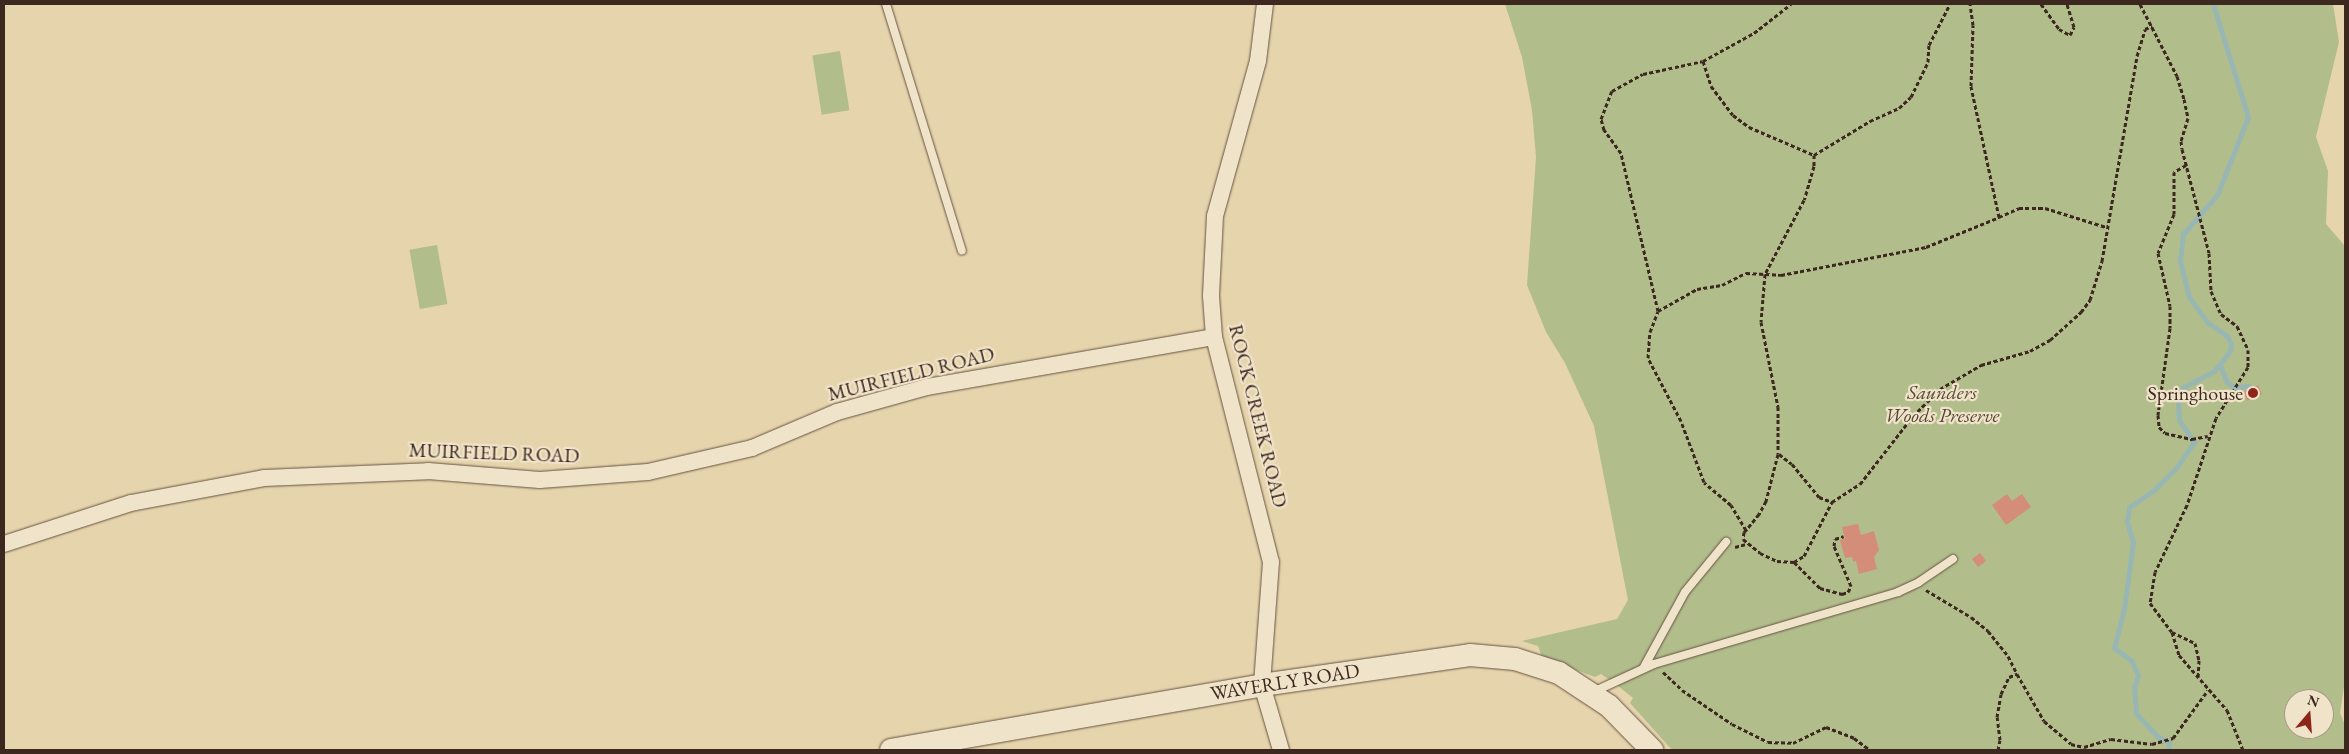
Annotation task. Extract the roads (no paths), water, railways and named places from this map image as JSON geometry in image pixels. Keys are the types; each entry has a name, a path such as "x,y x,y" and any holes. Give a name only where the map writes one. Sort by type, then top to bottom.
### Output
{"street":[{"name":"ROCK CREEK ROAD","path":"1265,4 1258,61 1215,216 1211,296 1214,337 1271,562 1262,684 1281,750"},
{"name":"MUIRFIELD ROAD","path":"4,544 131,503 264,478 428,471 540,480 648,472 752,448 837,412 928,387 1214,337"},
{"name":"WAVERLY ROAD","path":"891,750 1262,684 1447,657 1492,655 1559,673 1592,693 1628,724 1652,750"}],"lane":[{"path":"886,4 962,251"},
{"path":"1644,667 1685,592 1726,542"},
{"path":"1592,693 1644,667 1898,592 1919,582 1953,559"}],"waterway":[{"path":"2168,750 2169,742 2158,737 2136,713 2134,687 2138,676 2132,661 2114,648 2124,609 2133,542 2127,522 2129,507 2154,490 2176,468 2194,442 2179,420 2178,400 2182,388 2214,371 2230,351 2231,343 2226,335 2208,323 2189,297 2180,262 2183,234 2217,195 2248,117 2213,4"},
{"path":"2220,365 2227,382 2234,387 2249,386"}],"place":[{"name":"Springhouse","path":"2253,393"}],"park label":[{"name":"Saunders Woods Preserve","path":"1942,404"}]}
